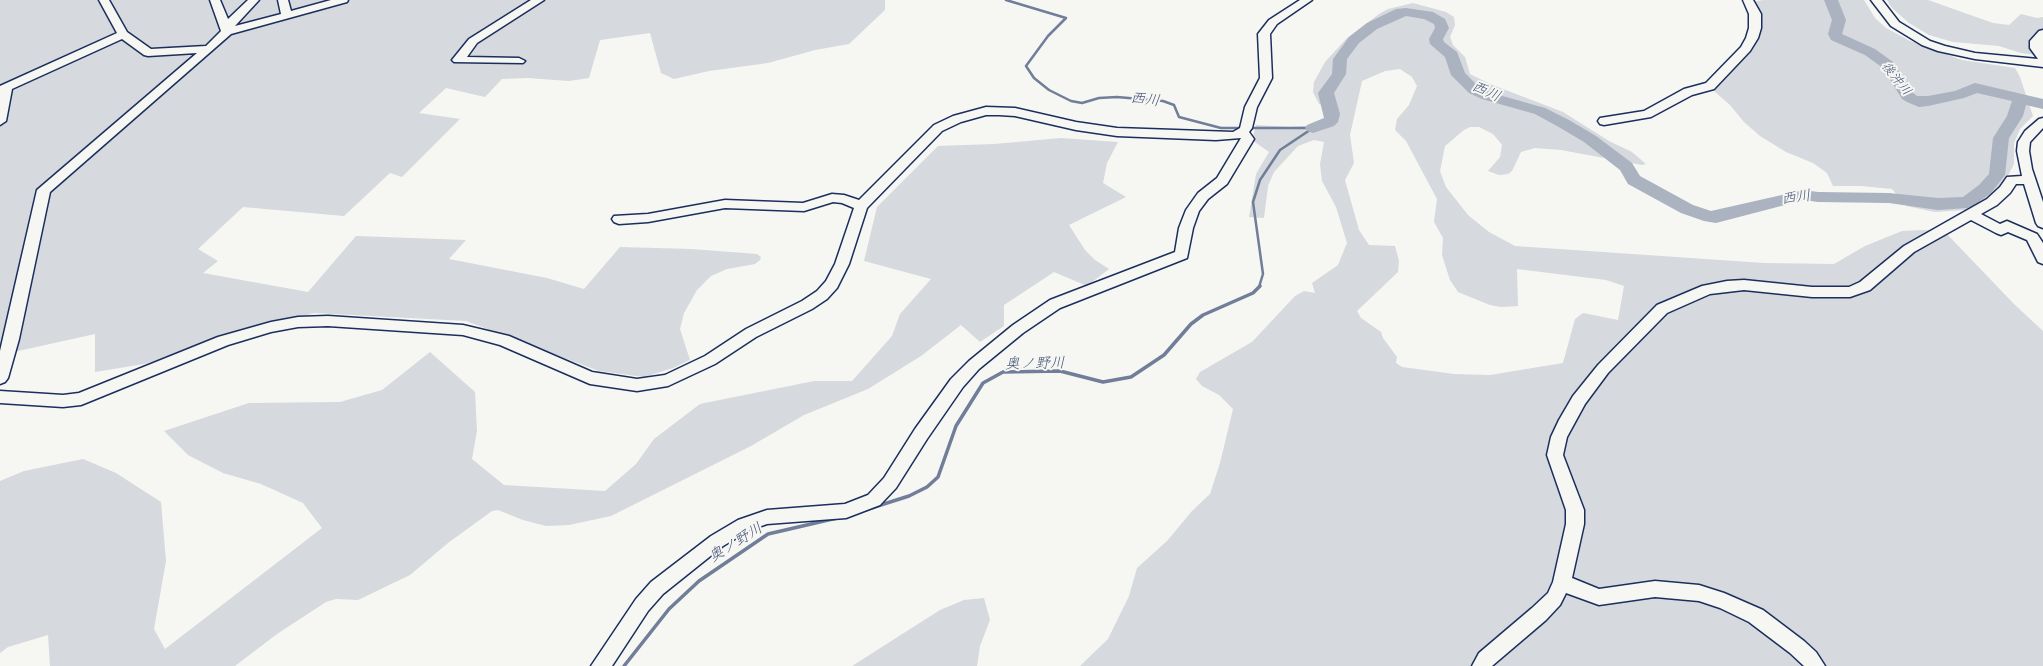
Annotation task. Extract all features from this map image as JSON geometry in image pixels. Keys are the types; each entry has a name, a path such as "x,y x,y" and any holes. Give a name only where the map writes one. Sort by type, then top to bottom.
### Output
{"street":[{"path":"215,0 227,32"},
{"path":"0,378 11,339 44,190 209,49 227,32 231,22 254,0"},
{"path":"283,0 287,15"},
{"path":"227,32 343,0"},
{"path":"518,61 458,60 473,41 539,0"},
{"path":"0,397 63,401 82,399 222,341 271,327 298,322 328,321 440,328 484,334 504,340 590,378 637,385 656,383 682,374 710,360 752,333 807,305 822,295 832,284 842,264 861,206 938,128 957,119 986,112 1015,112 1076,126 1116,132 1235,136 1243,132 1246,128 1251,107 1266,78 1264,34 1273,22 1307,0"},
{"path":"1604,121 1647,114 1688,92 1710,86 1746,50 1752,38 1755,28 1755,14 1748,0"},
{"path":"1876,0 1895,24 1926,43 1969,55 2043,63"},
{"path":"104,1 123,34 148,53 209,49"},
{"path":"2043,33 2036,41 2036,48 2043,58"},
{"path":"0,121 3,88 123,34"},
{"path":"2043,122 2029,134 2024,142 2024,159 2043,223"},
{"path":"601,666 642,605 674,574 717,542 757,519 783,515 846,511 874,500 890,484 921,434 957,383 974,365 1018,329 1055,304 1182,255 1186,228 1193,210 1203,196 1222,181 1248,139 1243,132"},
{"path":"1482,666 1486,659 1554,599 1562,582 1574,530 1576,510 1555,455 1559,437 1579,400 1603,369 1662,309 1707,290 1727,286 1744,285 1812,292 1850,292 1865,286 1909,249 1972,215 1992,202 2005,190 2012,180 2029,180"},
{"path":"619,219 648,218 726,204 804,207 832,198 844,199 861,206"},
{"path":"1972,215 2001,230 2007,226 2032,237 2039,248 2043,259"},
{"path":"1562,582 1577,590 1599,597 1656,589 1699,593 1724,601 1756,616 1797,647 1815,666"}],"shaded area":[{"path":"0,0 885,0 885,10 849,44 815,50 768,63 709,71 674,79 661,73 650,33 600,40 589,78 569,81 528,78 502,79 485,97 446,88 419,113 460,119 402,177 390,173 344,216 243,207 198,249 218,261 203,273 308,292 356,236 466,240 449,259 547,278 584,289 620,247 691,249 757,254 761,257 755,264 727,269 711,276 697,290 684,313 680,329 690,360 673,368 644,377 599,371 466,321 314,313 144,364 95,372 95,334 0,355"},
{"path":"1764,0 1864,0 1875,18 1886,28 1910,41 1962,60 2015,68 2020,77 2033,116 2020,129 2014,143 2014,164 2003,185 1985,201 1965,210 1935,212 1906,206 1892,189 1861,186 1833,186 1827,173 1813,163 1786,152 1760,136 1744,122 1730,105 1706,84 1742,50 1753,22 1749,2"},
{"path":"1887,0 1928,0 1993,23 2009,25 2021,14 2037,18 2043,17 2043,56 2021,53 1999,46 1953,42 1929,35 1909,23 1892,8"},
{"path":"1413,3 1446,12 1454,17 1455,25 1450,37 1453,45 1465,57 1470,74 1490,84 1563,112 1609,141 1632,152 1646,164 1642,165 1561,150 1535,148 1521,152 1512,171 1508,174 1499,175 1488,171 1500,157 1502,145 1493,134 1479,127 1470,127 1464,130 1445,146 1440,171 1446,187 1468,215 1489,232 1515,246 1764,263 1834,264 1865,246 1902,231 1924,230 1945,232 2014,304 2043,331 2043,666 1080,666 1108,639 1129,596 1137,568 1167,541 1192,511 1210,494 1220,463 1233,409 1219,395 1202,386 1196,379 1200,372 1252,342 1295,296 1304,291 1315,293 1312,283 1338,265 1347,243 1336,207 1322,181 1320,164 1324,142 1314,140 1298,146 1274,172 1268,186 1264,218 1249,217 1256,174 1269,152 1252,140 1256,125 1290,127 1319,125 1323,119 1330,117 1328,108 1319,104 1313,92 1314,82 1325,62 1347,38 1388,9","holes":["1400,69 1412,77 1417,86 1409,105 1397,119 1395,130 1406,141 1437,199 1434,222 1443,238 1442,255 1450,280 1458,292 1490,305 1501,307 1518,306 1517,269 1606,280 1624,286 1618,320 1583,313 1575,319 1563,363 1490,375 1454,374 1402,367 1396,363 1397,357 1383,338 1381,332 1361,318 1357,311 1398,272 1399,261 1395,246 1369,245 1359,230 1345,180 1354,163 1350,135 1362,81 1385,71"]},
{"path":"1061,138 1118,142 1107,163 1103,183 1126,197 1069,225 1085,250 1095,260 1109,269 1087,286 1054,272 1004,305 1004,326 980,342 961,325 921,356 868,389 804,415 751,446 611,516 569,525 546,526 523,520 498,510 492,511 448,543 410,575 358,600 336,599 326,602 277,634 235,666 50,666 48,635 8,647 0,653 0,481 24,471 83,459 116,473 161,502 166,561 154,629 165,649 322,528 303,503 261,484 223,473 188,455 164,431 249,403 340,402 382,390 430,352 475,392 477,431 472,459 504,485 605,491 636,464 654,439 700,404 814,381 852,381 892,336 900,314 931,279 864,261 877,207 938,146 994,144"},
{"path":"984,598 990,620 980,646 977,666 852,666 940,610 964,600"}],"waterway":[{"name":"西川","path":"1006,0 1066,18 1048,36 1026,66 1034,78 1049,90 1071,101 1082,103 1099,98 1117,97 1163,101 1174,105 1179,117 1221,128 1242,128"},
{"name":"後沖川","path":"1831,0 1839,20 1835,34 1836,37 1870,52 1888,65 1907,96 1912,99 1919,102 1928,101 1959,95 1975,88 2021,99"},
{"name":"西川","path":"1313,128 1328,123 1332,119 1326,93 1339,74 1340,59 1354,40 1372,26 1401,12 1428,15 1440,22 1442,28 1436,39 1437,44 1452,55 1458,75 1474,90 1487,96 1540,111 1563,123 1590,139 1626,167 1634,180 1687,209 1710,217 1716,217 1804,195 1818,197 1842,196 1889,198 1938,204 1967,202 1985,189 1997,175 2001,138 2015,116 2021,99"},
{"name":"西川","path":"2021,99 2043,104"},
{"name":"西川","path":"1248,128 1312,128"},
{"name":"奥ノ野川","path":"1259,287 1263,274 1253,202 1260,180 1280,150 1313,128"},
{"name":"奥ノ野川","path":"865,510 909,496 927,487 938,477 956,426 983,383 1003,372 1060,371 1103,382 1131,377 1164,355 1191,324 1203,315 1253,293 1259,287"},
{"name":"奥ノ野川","path":"624,666 669,609 699,581 768,534 837,518"}]}
